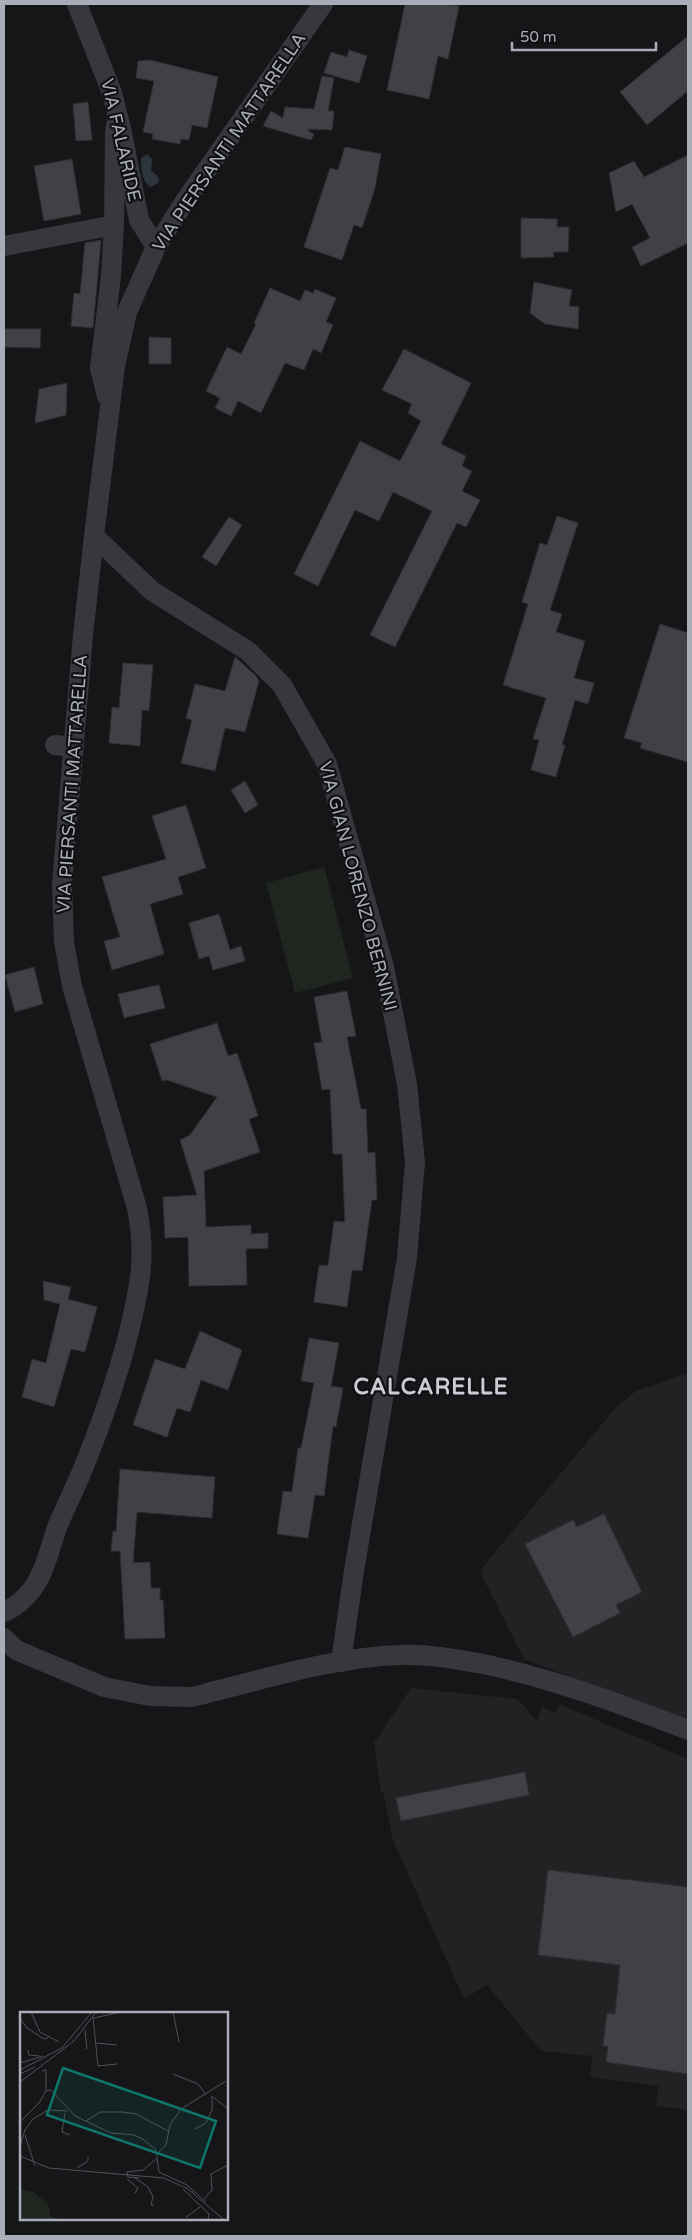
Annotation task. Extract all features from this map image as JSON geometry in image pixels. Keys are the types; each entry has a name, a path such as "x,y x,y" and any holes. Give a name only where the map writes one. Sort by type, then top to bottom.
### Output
{"street":[{"name":"VIA FALARIDE","path":"77,4 106,74 118,118 138,220 156,246"},
{"name":"VIA PIERSANTI MATTARELLA","path":"4,1612 11,1609 33,1589 51,1548 58,1526 82,1470 118,1367 140,1282 142,1238 137,1208 72,986 64,942 62,884 65,746 94,536 114,366 124,325 156,246 185,200 323,4"},
{"path":"109,406 100,368 111,276 114,225 115,132 118,118"},
{"path":"4,246 114,225"},
{"name":"VIA GIAN LORENZO BERNINI","path":"94,536 152,592 248,651 282,685 327,764 384,967 407,1084 415,1162 407,1258 354,1571 341,1662"},
{"path":"4,1638 16,1650 104,1687 150,1696 170,1697 192,1697 341,1662 400,1655 430,1656 476,1663 562,1684 688,1730"}],"shaded area":[{"path":"147,154 152,159 151,170 159,178 158,183 151,187 146,182 142,170 141,158"},
{"path":"324,867 353,978 295,993 266,883"},
{"path":"688,1373 688,1723 524,1659 483,1578 481,1569 617,1406 636,1391"},
{"path":"411,1688 518,1699 537,1722 542,1707 555,1713 559,1704 688,1759 688,2110 656,2106 658,2086 590,2077 592,2056 541,2051 487,1985 464,1999 393,1840 383,1792 381,1792 374,1743"}],"building":[{"path":"405,4 446,4 459,6 448,59 438,56 429,99 387,90"},
{"path":"688,36 688,91 647,125 620,92"},
{"path":"349,50 367,56 359,83 324,73 331,52 347,57"},
{"path":"150,60 218,77 207,128 192,125 189,140 181,139 180,144 152,139 153,134 143,132 154,81 136,78 138,61"},
{"path":"322,76 334,78 328,111 334,111 332,130 309,129 308,131 314,134 311,140 263,126 271,111 283,118 285,107 314,109"},
{"path":"88,102 92,140 76,141 73,104"},
{"path":"345,147 381,154 375,188 362,228 354,225 342,260 304,247 330,168 338,170"},
{"path":"688,155 688,243 641,266 632,247 650,238 632,204 616,212 609,173 634,161 644,177"},
{"path":"72,159 81,214 44,221 34,166"},
{"path":"521,218 557,219 557,227 569,227 568,252 553,252 554,257 521,258"},
{"path":"101,240 93,328 71,326 74,293 80,294 85,243"},
{"path":"534,282 572,290 569,306 579,307 578,329 545,324 530,313"},
{"path":"270,288 300,301 305,290 313,293 315,289 336,298 326,322 333,325 321,353 313,349 304,370 285,363 261,413 238,401 231,416 215,408 220,398 206,391 227,347 241,354 256,324 254,323"},
{"path":"4,329 41,329 40,348 4,347"},
{"path":"149,337 171,338 171,364 149,364"},
{"path":"404,349 471,383 441,444 466,456 462,466 472,471 462,491 480,500 466,527 457,523 395,647 370,635 432,511 393,492 379,521 355,510 318,586 294,574 360,441 400,461 421,421 408,413 412,404 382,390"},
{"path":"67,383 66,415 35,423 39,389"},
{"path":"557,516 578,523 550,610 562,614 556,632 585,641 574,678 594,683 588,704 575,700 562,745 565,745 556,777 531,770 539,740 533,739 546,698 503,685 528,604 522,602 540,543 547,545"},
{"path":"229,517 242,525 216,566 202,557"},
{"path":"660,624 688,633 688,762 640,748 642,743 624,738"},
{"path":"235,657 259,681 245,732 225,728 215,771 181,763 192,720 186,718 195,684 225,691"},
{"path":"123,663 153,665 149,711 142,710 140,746 109,743 112,707 119,708"},
{"path":"245,781 258,805 245,813 231,790"},
{"path":"186,805 206,868 178,877 183,894 150,904 164,954 112,970 104,941 120,937 102,877 166,859 152,816"},
{"path":"219,914 230,950 241,946 245,961 213,970 209,956 199,959 189,923"},
{"path":"34,967 43,1004 15,1012 5,975"},
{"path":"159,985 165,1008 124,1018 118,994"},
{"path":"347,991 356,1036 347,1037 361,1109 366,1109 368,1153 375,1152 377,1200 372,1200 362,1271 352,1270 347,1307 314,1302 319,1265 328,1266 334,1221 345,1222 342,1154 333,1154 330,1089 322,1090 314,1043 322,1042 314,997"},
{"path":"217,1023 228,1056 237,1053 248,1085 258,1116 249,1119 260,1152 204,1171 206,1227 251,1225 251,1234 268,1233 268,1248 246,1249 247,1285 189,1286 188,1237 165,1238 163,1197 197,1195 180,1140 190,1135 217,1097 167,1080 162,1081 150,1044"},
{"path":"43,1281 71,1287 68,1299 97,1307 85,1352 71,1349 54,1407 22,1397 32,1359 46,1363 60,1304 44,1300"},
{"path":"200,1331 242,1350 228,1390 201,1380 190,1412 177,1408 167,1437 133,1425 155,1359 185,1369"},
{"path":"309,1338 339,1343 331,1386 343,1388 336,1427 333,1426 324,1496 315,1495 308,1538 277,1534 283,1491 292,1492 298,1448 301,1448 314,1383 301,1381"},
{"path":"120,1469 215,1477 212,1518 137,1512 133,1563 150,1562 151,1588 160,1588 160,1600 163,1600 165,1638 125,1639 120,1551 111,1551 113,1531 116,1532"},
{"path":"604,1514 642,1592 616,1605 620,1613 573,1637 525,1544 573,1520 577,1527"},
{"path":"525,1772 529,1795 401,1821 396,1798"},
{"path":"548,1870 688,1887 688,2074 606,2062 608,2046 603,2046 607,2013 615,2014 620,1965 538,1955"}],"district":[{"name":"CALCARELLE","path":"431,1387"}]}
